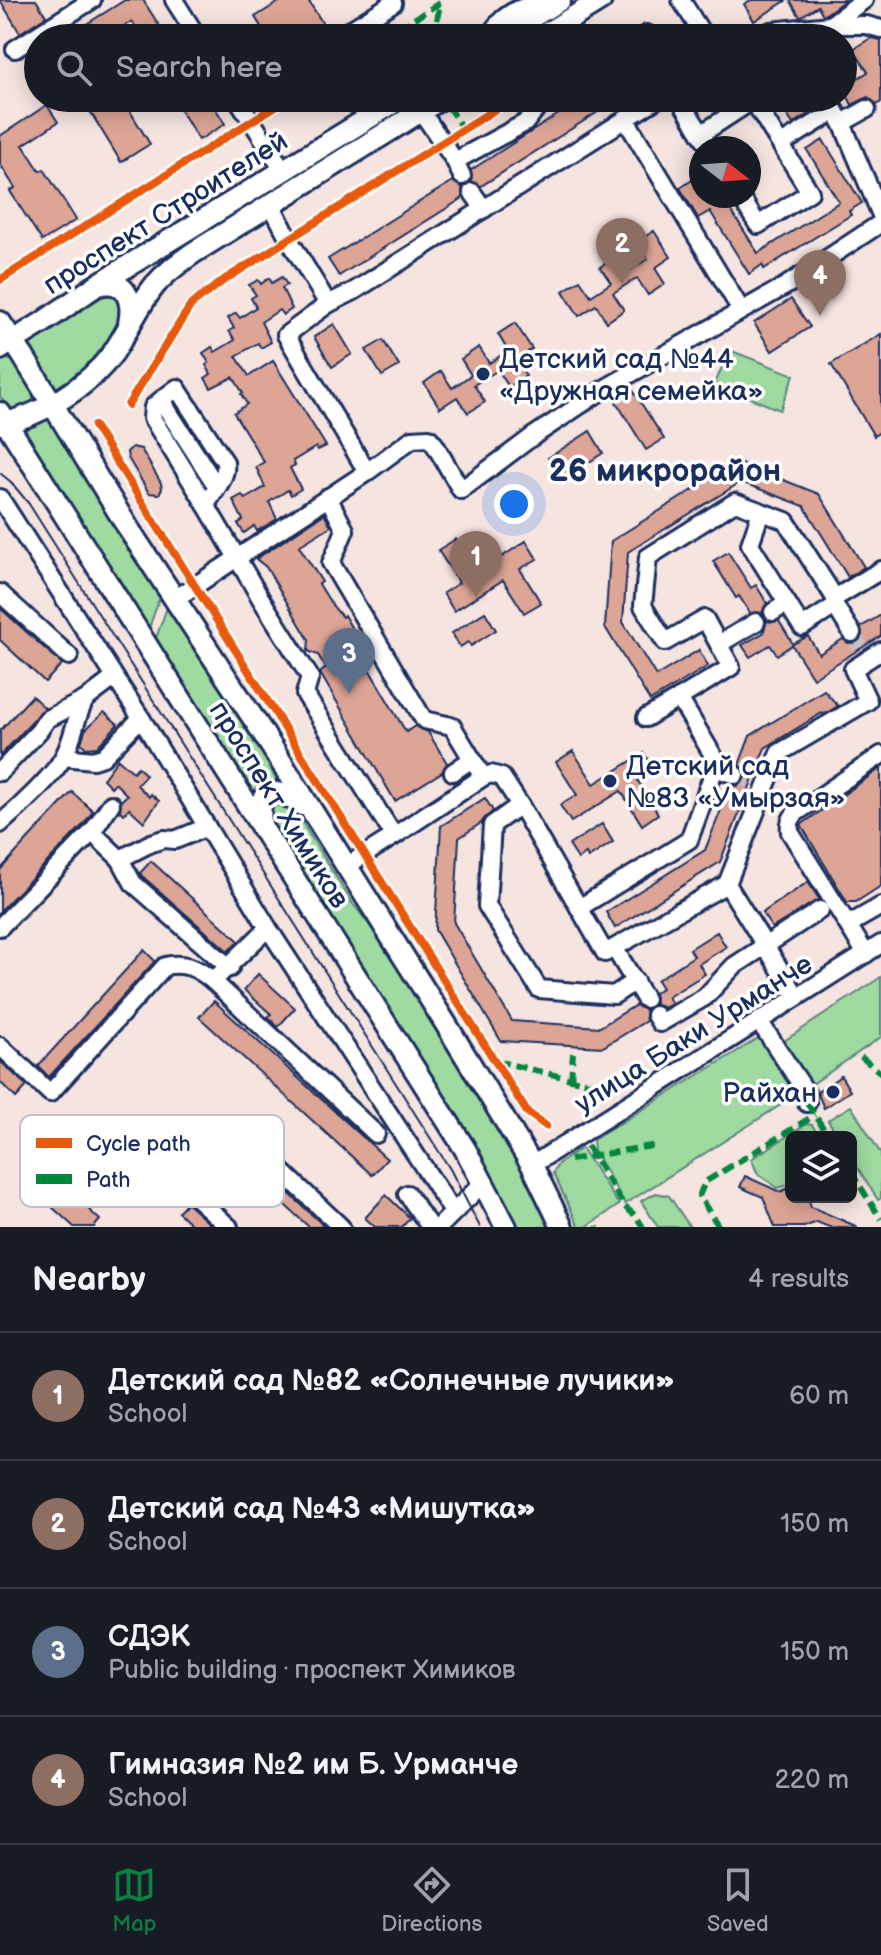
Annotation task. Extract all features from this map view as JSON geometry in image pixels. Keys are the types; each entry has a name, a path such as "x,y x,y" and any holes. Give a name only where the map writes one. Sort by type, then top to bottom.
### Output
{"main road":[{"path":"562,24 601,0"},
{"path":"521,24 558,2"},
{"name":"проспект Строителей","path":"6,344 378,112"},
{"name":"проспект Строителей","path":"2,420 51,403 90,379 112,355 154,286 167,272 419,112"},
{"path":"151,251 153,272 167,272"},
{"path":"97,285 114,284 129,295 131,311 127,330"},
{"name":"проспект Химиков","path":"0,322 6,344 51,403 345,867 428,983 532,1165 562,1227"},
{"path":"72,436 70,425 74,407 90,379"},
{"name":"проспект Химиков","path":"2,420 178,692 483,1183 506,1227"},
{"path":"262,831 260,806 271,793 286,793 308,809"}],"street":[{"path":"54,24 92,0"},
{"path":"174,0 189,24"},
{"path":"359,24 393,3 392,0"},
{"path":"681,0 696,24"},
{"path":"831,24 866,0 881,22"},
{"path":"496,24 526,5 558,2"},
{"path":"857,25 881,29"},
{"path":"15,49 24,43"},
{"path":"857,109 867,109"},
{"path":"247,112 283,170"},
{"path":"422,112 459,168 525,123 534,112"},
{"path":"367,472 286,335 328,304 354,291 638,112"},
{"path":"688,112 703,136"},
{"path":"712,136 739,112"},
{"path":"747,208 758,225 810,192 761,112"},
{"path":"781,144 831,112"},
{"path":"835,112 881,215"},
{"path":"626,120 741,310"},
{"path":"472,192 484,209"},
{"path":"271,204 328,304"},
{"path":"175,599 412,439 429,438 461,490 604,389 787,285 881,223"},
{"path":"206,505 217,487 161,400 153,407 152,418 310,677 305,694 394,836"},
{"path":"328,497 345,530 331,563 424,720 452,726 483,777"},
{"path":"0,498 141,718 268,928 453,1212"},
{"path":"646,718 731,667 705,619 665,642 643,606 648,557 735,502 786,521 852,633"},
{"path":"761,512 750,544 780,607 802,627 881,570"},
{"path":"0,593 69,656"},
{"path":"719,644 756,622"},
{"path":"345,867 483,777 491,774 502,777 605,953 615,949 727,884 758,784 779,753 875,697 853,669 870,653"},
{"path":"0,772 47,719 85,700 114,678"},
{"path":"579,908 689,840 717,762 679,698"},
{"path":"0,824 64,757 75,718 85,700"},
{"path":"64,757 93,760 103,757 141,718"},
{"path":"876,950 848,925 790,832 789,825 796,813 881,755"},
{"path":"453,772 472,759"},
{"path":"715,768 735,775"},
{"path":"0,927 92,832 111,804"},
{"path":"520,805 492,825 487,906 539,989 614,995 635,981"},
{"path":"120,859 151,843 175,840 207,827"},
{"path":"92,832 120,859 133,883 230,968"},
{"path":"727,884 797,997"},
{"path":"848,925 881,906"},
{"path":"655,1015 660,1023 705,997 734,966 820,910"},
{"path":"213,981 230,968 268,928"},
{"path":"615,949 645,999"},
{"name":"улица Баки Урманче","path":"532,1165 876,950"},
{"path":"0,1046 50,1093 165,966 180,963 213,981 376,1134"},
{"path":"759,1021 806,1092 807,1103"},
{"path":"284,1173 341,1227"},
{"path":"439,1227 483,1183"},
{"path":"407,1194 430,1227"},
{"path":"207,1207 229,1227"}],"green space":[{"path":"394,112 403,112 161,266 158,261"},
{"path":"111,295 120,301 121,314 112,343 95,362 56,393 26,343 102,297"},
{"path":"729,350 794,375 780,410 715,384"},
{"path":"0,360 15,361 31,385 33,399 29,406 11,410 0,397"},
{"path":"45,416 62,437 162,591 148,631 21,430"},
{"path":"169,602 254,735 278,783 253,797 155,641"},
{"path":"270,801 292,806 353,904 382,941 513,1148 553,1227 517,1227 478,1152 266,817"},
{"path":"881,977 881,1037 809,1086 781,1043"},
{"path":"762,1036 801,1092 625,1204 594,1151 593,1140"},
{"path":"851,1106 881,1154 881,1198 878,1200 857,1167 857,1131 834,1131 828,1120"},
{"path":"807,1124 816,1131 796,1131"},
{"path":"785,1138 785,1186 778,1188 758,1174 751,1159"},
{"path":"581,1148 619,1205 586,1227 579,1227 553,1173 558,1164"},
{"path":"656,1193 669,1196 690,1227 658,1227 641,1201"}],"building":[{"path":"0,0 36,0 46,16 34,24 24,24 24,30 20,33"},
{"path":"125,0 143,0 158,24 134,24 132,21 127,24 87,24"},
{"path":"282,0 308,0 323,24 259,24 255,17"},
{"path":"751,0 787,0 754,21 744,4"},
{"path":"790,0 845,0 826,14 823,15 818,6 800,17"},
{"path":"871,38 881,40 881,102 877,105 868,97 857,102 857,79 868,72 857,55 857,47"},
{"path":"36,112 52,112 58,122 23,145 40,171 44,169 76,220 42,241 10,191 15,188 0,164 0,136"},
{"path":"91,112 131,112 150,144 121,162"},
{"path":"182,112 218,112 225,124 199,140"},
{"path":"562,112 598,112 481,186 472,181 471,170"},
{"path":"785,112 807,112 808,114 793,124"},
{"path":"823,140 862,203 849,211 851,215 764,269 762,265 749,274 710,211 698,218 692,208 730,208 758,253 839,202 807,150"},
{"path":"453,181 462,187 463,198 339,276 328,259"},
{"path":"689,182 689,203 680,188"},
{"path":"654,231 671,257 655,268 665,284 648,295 637,278 613,293 624,310 607,322 596,305 579,316 563,291 580,280 591,296 611,283 600,267 618,255 628,271 648,259 637,242"},
{"path":"282,277 287,285 282,288 292,309 283,315 279,310 261,322 271,342 261,348 258,343 236,356 249,376 273,361 326,446 318,450 316,447 293,461 295,465 290,468 301,489 291,495 288,490 269,502 277,519 257,531 254,526 244,533 238,524 243,520 233,500 242,495 245,499 265,487 256,467 264,462 234,413 247,404 243,393 233,377 211,388 205,378 211,374 206,365 209,363 203,353 212,347 215,352 235,340 229,331 234,328 228,318 236,313 240,318 256,307 251,298 256,295 249,285 258,280 261,284 269,278 272,283"},
{"path":"791,299 810,327 772,351 754,323"},
{"path":"515,323 532,349 516,360 526,376 509,387 498,370 474,385 485,402 468,413 457,397 440,408 424,383 441,371 452,388 471,375 461,359 479,347 489,363 508,351 498,334"},
{"path":"334,324 352,354 332,367 314,337"},
{"path":"881,334 881,431 874,436 831,364"},
{"path":"383,340 399,366 382,376 366,350"},
{"path":"632,389 664,439 646,450 615,400"},
{"path":"590,431 603,453 562,480 548,458"},
{"path":"132,447 141,449 161,483 159,494 149,493 128,458 127,452"},
{"path":"738,462 819,494 864,567 848,577 804,506 741,482 628,552 623,622 656,676 699,650 708,666 650,701 605,627 611,541"},
{"path":"324,514 331,526 299,546 322,582 319,584 332,605 342,617 344,615 358,639 362,650 359,652 406,732 415,726 428,732 447,763 442,772 395,801 320,673 326,668 318,655 308,651 309,640 266,567 256,559"},
{"path":"456,539 477,573 526,541 537,559 520,569 541,603 524,613 503,580 454,611 443,593 459,583 438,550"},
{"path":"728,552 751,588 756,585 767,603 762,613 750,613 739,596 736,598 713,561"},
{"path":"0,608 62,664 45,682 0,640"},
{"path":"485,612 496,630 471,646 468,642 460,647 452,633"},
{"path":"881,615 881,636 813,678 792,645 777,655 770,645 750,657 742,645 763,633 767,621 779,621 793,644 808,636 819,654 843,639 848,643 857,643 862,637 861,627"},
{"path":"824,690 838,706 765,748 720,862 615,928 606,912 705,850 731,785 738,786 745,779 746,772 739,765 750,736"},
{"path":"32,696 45,708 0,756 0,731"},
{"path":"104,712 118,724 97,747 86,748 81,743 85,730"},
{"path":"573,751 594,784 644,753 655,770 638,781 658,814 642,825 621,791 571,822 560,805 577,795 556,762"},
{"path":"118,759 133,772 138,767 146,775 137,785 149,797 151,794 159,801 144,822 129,808 124,814 120,811 121,801 127,795 115,783 111,787 103,779"},
{"path":"881,768 881,886 856,902 847,902 801,825"},
{"path":"72,792 93,811 0,911 0,870"},
{"path":"485,798 493,811 459,838 454,923 512,1021 600,1027 636,1005 645,1010 646,1021 603,1047 501,1041 435,930 441,826"},
{"path":"602,824 613,842 588,858 586,854 578,859 569,845"},
{"path":"151,861 239,941 228,951 142,876 140,873"},
{"path":"808,882 819,899 772,928 762,913"},
{"path":"717,932 726,947 699,964 705,974 668,997 672,1004 664,1008 655,1004 654,993 662,988 657,980 694,956 690,949"},
{"path":"144,950 155,961 49,1077 38,1066"},
{"path":"258,974 295,1008 278,1027 268,1017 271,1014 244,990"},
{"path":"214,1001 387,1159 372,1175 199,1017"},
{"path":"0,1061 27,1086 16,1098 0,1082"},
{"name":"Райхан","path":"841,1076 850,1091 824,1108 817,1092"},
{"path":"745,1176 780,1192 785,1190 785,1203 810,1203 811,1207 858,1227 829,1227 817,1222 804,1227 775,1227 763,1197 740,1187"},
{"path":"284,1188 325,1227 309,1227 284,1204"},
{"path":"386,1195 410,1218 402,1227 375,1227 365,1218"},
{"path":"52,1207 86,1207 100,1220 94,1227 74,1227"},
{"path":"182,1207 191,1207 213,1227 194,1227 178,1212"}],"tunnel":[{"path":"852,633 861,648"},
{"path":"735,775 752,781"}],"tram line":[{"path":"0,473 29,504 450,1169 480,1227"}],"marked path":[{"path":"406,24 444,0"},
{"path":"436,24 440,3"},
{"path":"452,112 463,130"},
{"path":"571,1080 573,1053"},
{"path":"861,1057 881,1073"},
{"path":"496,1061 609,1088"},
{"path":"807,1103 825,1131"},
{"path":"719,1227 699,1196 705,1182 815,1115"},
{"path":"570,1160 657,1145"},
{"path":"587,1146 625,1207 643,1227"},
{"path":"857,1181 881,1219"}],"cycle path":[{"path":"0,280 266,112"},
{"path":"128,405 191,305 224,280 491,112"},
{"path":"94,426 527,1112 546,1126"}],"place":[{"name":"Детский сад №43 «Мишутка»","path":"622,284"},
{"name":"Гимназия №2 им Б. Урманче","path":"820,316"},
{"name":"Детский сад №44 «Дружная семейка»","path":"483,374"},
{"name":"Детский сад №82 «Солнечные лучики»","path":"476,597"},
{"name":"СДЭК","path":"349,694"},
{"name":"Детский сад №83 «Умырзая»","path":"610,781"},
{"name":"Райхан","path":"833,1092"}],"district":[{"name":"26 микрорайон","path":"665,470"}]}
